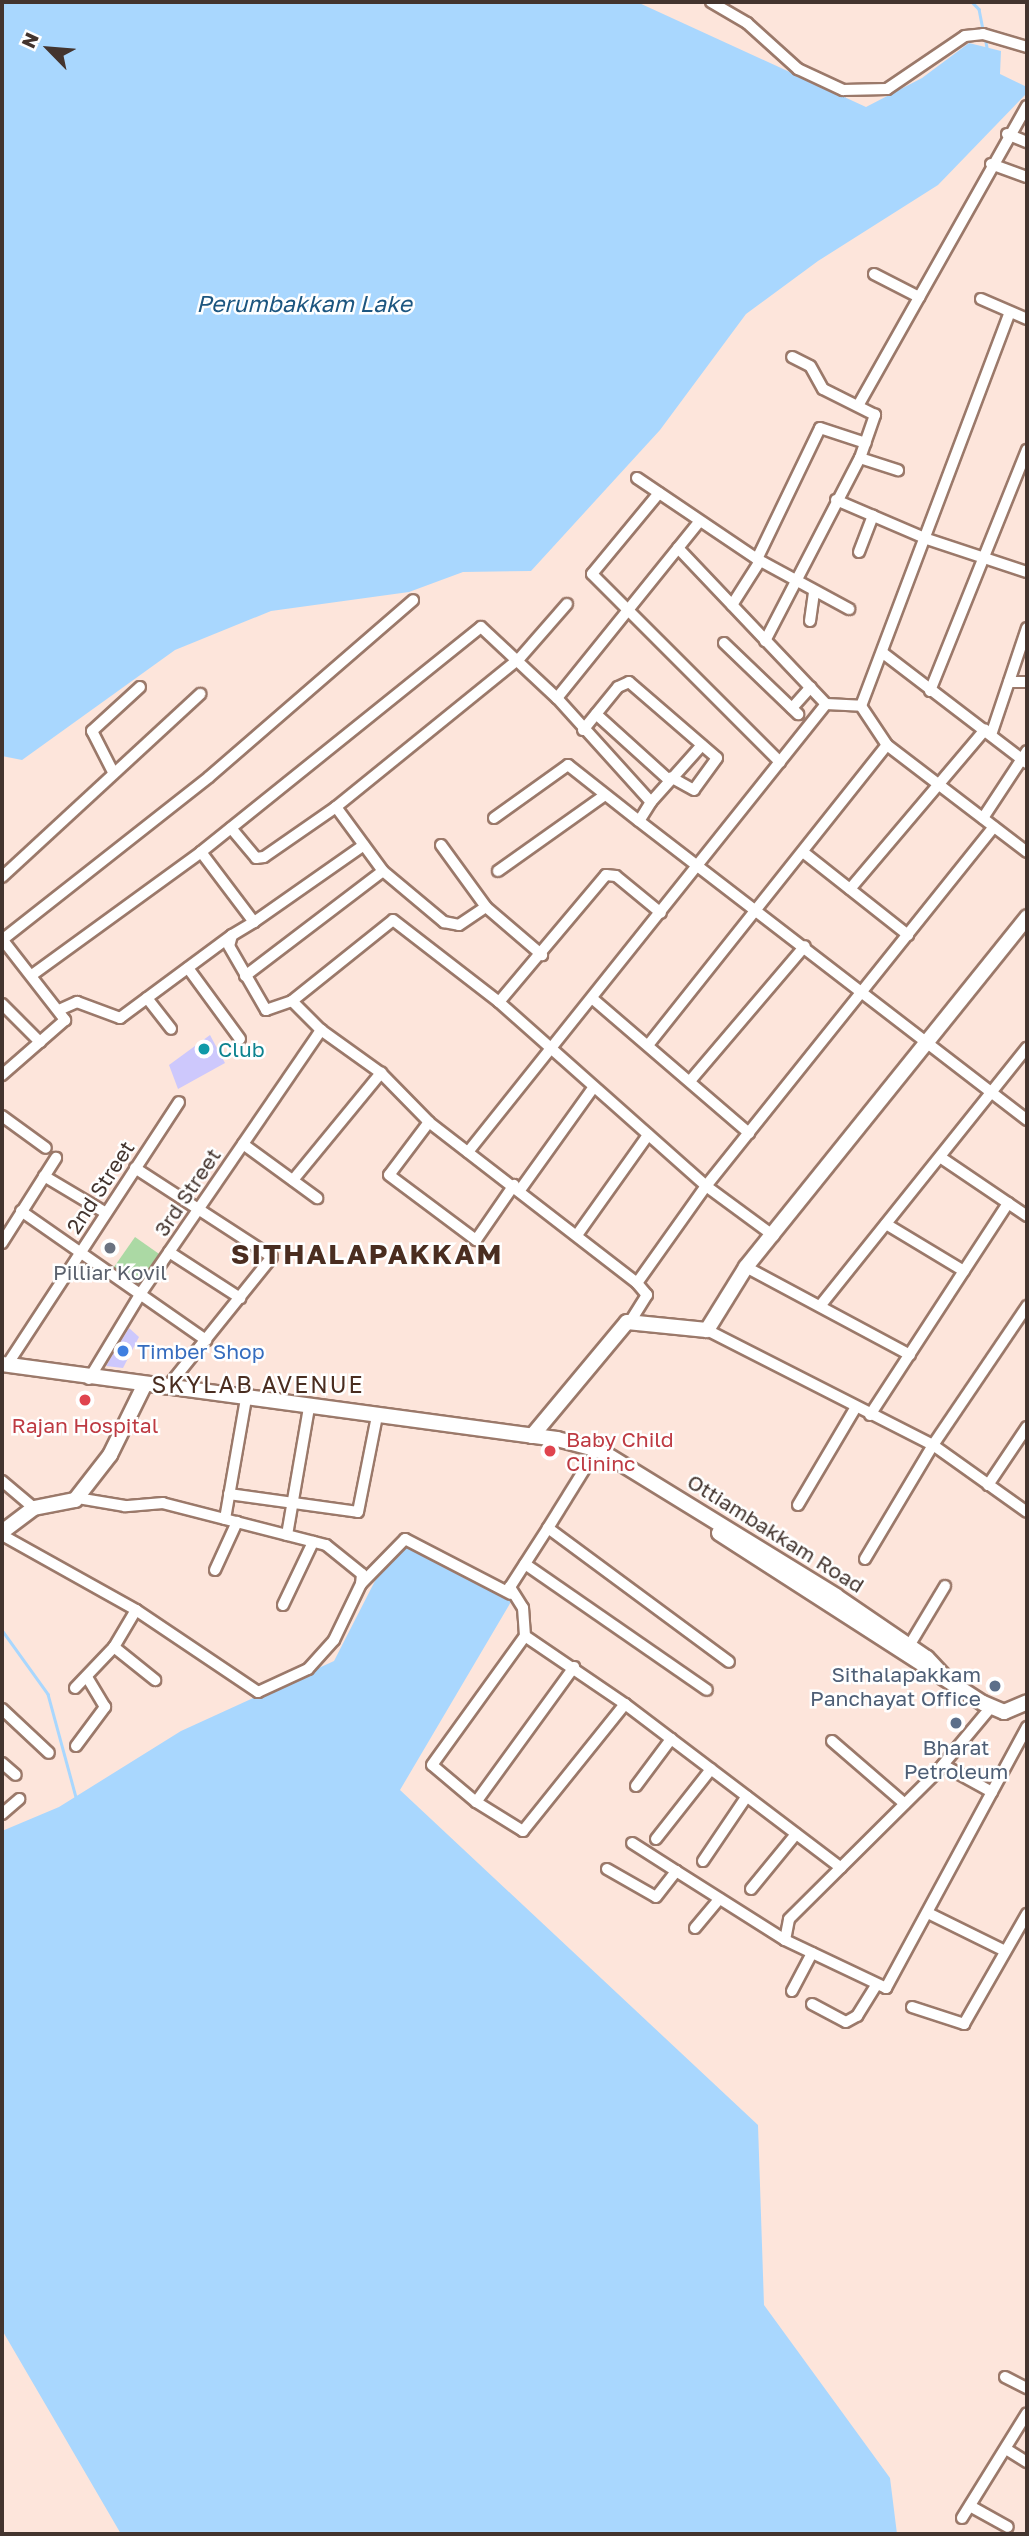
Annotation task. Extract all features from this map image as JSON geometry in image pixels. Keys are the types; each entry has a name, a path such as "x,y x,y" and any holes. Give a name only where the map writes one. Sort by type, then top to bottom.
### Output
{"street":[{"path":"711,2 725,6 817,81 873,93 904,81 965,36 987,35 1027,47"},
{"path":"859,404 1007,134 1027,106"},
{"path":"1007,134 1027,142"},
{"path":"991,164 1027,177"},
{"path":"874,274 919,297"},
{"path":"981,299 1027,318"},
{"path":"861,706 927,539 1010,312"},
{"path":"765,641 860,458 875,415 859,404 823,389 810,366 792,357"},
{"path":"732,606 758,560 820,428 866,443"},
{"path":"930,691 988,558 1027,450"},
{"path":"860,458 898,470"},
{"path":"637,478 758,560 849,609"},
{"path":"659,493 592,574 780,762"},
{"path":"836,500 927,539 1027,572"},
{"path":"859,552 873,516"},
{"path":"557,698 627,607 699,522"},
{"path":"678,548 826,704 861,706"},
{"path":"810,621 814,592"},
{"path":"2,1075 65,1020 2,939 209,777 413,600"},
{"path":"231,828 256,858 264,857 337,807 519,659 567,604"},
{"path":"32,975 201,852 477,627 519,659 651,802"},
{"path":"849,889 939,784 988,732 1027,631"},
{"path":"724,643 795,711 811,687"},
{"path":"883,653 930,691 1025,758 983,818"},
{"path":"583,730 596,714 618,687 629,682 717,758 694,790 670,778 596,714"},
{"path":"1009,682 1027,682"},
{"path":"113,772 92,731 141,687"},
{"path":"2,877 200,694"},
{"path":"468,1152 550,1047 593,999 662,913 826,704"},
{"path":"861,706 887,745 1027,852"},
{"path":"639,821 670,778 702,745"},
{"path":"649,1044 887,745"},
{"path":"494,818 568,765 605,796 700,864 864,991 926,1044 1027,1120"},
{"path":"498,871 605,796"},
{"path":"337,807 383,871 444,922 458,925 486,907"},
{"path":"637,1283 706,1186 995,827"},
{"path":"59,1010 77,1002 120,1018 232,935 364,845"},
{"path":"440,845 486,907 542,955"},
{"path":"201,852 254,922"},
{"path":"803,852 908,935"},
{"path":"245,976 383,871"},
{"path":"499,1002 542,955 606,875 616,876 662,913"},
{"path":"707,1330 746,1267 774,1236 1027,917"},
{"path":"232,935 229,946 266,1010 292,1000 393,920 499,1002 706,1186 774,1236"},
{"path":"690,1081 805,946"},
{"path":"188,968 240,1039"},
{"path":"148,998 171,1029"},
{"path":"593,999 649,1044 749,1133"},
{"path":"292,1000 321,1030 381,1073 429,1122 578,1236 637,1283 647,1295 631,1322 532,1436"},
{"path":"2,1004 40,1042"},
{"name":"3rd Street","path":"86,1378 321,1030"},
{"path":"820,1306 1027,1048"},
{"path":"293,1180 381,1073"},
{"path":"429,1122 389,1175 476,1240 593,1088"},
{"name":"2nd Street","path":"4,1367 179,1102"},
{"path":"2,1116 46,1148"},
{"path":"578,1236 648,1135"},
{"path":"243,1144 317,1198"},
{"path":"940,1157 1027,1216"},
{"path":"2,1243 56,1158"},
{"path":"135,1168 272,1257 166,1389"},
{"path":"44,1176 106,1213"},
{"path":"870,1415 1008,1203"},
{"path":"22,1211 206,1340"},
{"path":"886,1224 964,1271"},
{"path":"169,1252 240,1298"},
{"path":"746,1267 910,1355"},
{"path":"865,1559 933,1445 1027,1306"},
{"path":"631,1322 707,1330 933,1445 1027,1512"},
{"name":"Ottiambakkam Road","path":"4,1367 576,1443 628,1465 909,1646 945,1677"},
{"path":"77,1498 110,1455 144,1386"},
{"path":"225,1519 246,1399"},
{"path":"287,1535 309,1407"},
{"path":"799,1505 856,1407"},
{"path":"229,1494 358,1512 377,1416"},
{"path":"988,1485 1027,1427"},
{"name":"Ottiambakkam Road","path":"532,1436 592,1457 991,1707"},
{"path":"511,1594 525,1564 592,1457"},
{"path":"2,1481 34,1508"},
{"path":"361,1584 362,1574 352,1565 313,1542 163,1503 125,1506 77,1498 34,1508 2,1534 136,1610 258,1692 308,1669 334,1640 361,1584 405,1539 511,1594 521,1602 526,1636 432,1765 516,1831 530,1826 625,1704"},
{"path":"215,1570 237,1522"},
{"path":"548,1528 729,1662"},
{"path":"284,1605 313,1542"},
{"path":"525,1564 707,1690"},
{"path":"909,1646 945,1586"},
{"path":"75,1688 114,1647 136,1610"},
{"path":"526,1636 625,1704 841,1868"},
{"path":"114,1647 155,1680"},
{"path":"476,1802 574,1667"},
{"path":"76,1746 105,1707 88,1677"},
{"path":"785,1940 789,1919 943,1765 991,1707 1013,1711 1027,1702"},
{"path":"2,1709 48,1753"},
{"path":"632,1843 785,1940 876,1986 886,1988 894,1980 1027,1727"},
{"path":"636,1786 671,1739"},
{"path":"832,1741 905,1804"},
{"path":"2,1763 16,1775"},
{"path":"943,1765 992,1792"},
{"path":"656,1839 710,1769"},
{"path":"703,1861 747,1796"},
{"path":"2,1814 19,1799"},
{"path":"751,1889 796,1834"},
{"path":"607,1869 653,1899 676,1871"},
{"path":"695,1928 719,1899"},
{"path":"928,1913 1005,1951"},
{"path":"912,2007 964,2024 1027,1914"},
{"path":"792,1991 812,1953"},
{"path":"812,2004 846,2022 858,2015 876,1986"},
{"path":"1005,2377 1027,2388"},
{"path":"962,2518 1027,2413"},
{"path":"1006,2449 1027,2462"},
{"path":"970,2506 1008,2527"}],"green space":[{"path":"135,1237 162,1256 140,1288 113,1269"}],"water":[{"name":"Perumbakkam Lake","path":"2,2 637,2 866,107 922,78 969,43 1001,51 1000,74 1027,87 1027,93 938,185 818,261 746,314 660,430 531,571 463,572 409,592 271,611 175,650 22,760 2,756"},
{"path":"399,1534 512,1600 400,1790 758,2125 764,2305 890,2478 897,2534 121,2534 2,2330 2,1831 59,1807 181,1731 334,1661"}],"building":[{"name":"Club","path":"210,1035 225,1063 178,1089 169,1065"},
{"name":"Timber Shop","path":"129,1328 139,1337 123,1368 106,1366"}],"waterway":[{"path":"972,2 979,9 983,30"},
{"path":"985,37 987,47"},
{"path":"2,1630 48,1694 76,1797"}],"place":[{"name":"Club","path":"204,1049"},
{"name":"Pilliar Kovil","path":"110,1248"},
{"name":"Timber Shop","path":"123,1351"},
{"name":"Rajan Hospital","path":"85,1400"},
{"name":"Baby Child Clininc","path":"550,1451"},
{"name":"Sithalapakkam Panchayat Office","path":"995,1686"},
{"name":"Bharat Petroleum","path":"956,1723"}],"district":[{"name":"SITHALAPAKKAM","path":"367,1254"},
{"name":"SKYLAB AVENUE","path":"258,1384"}]}
